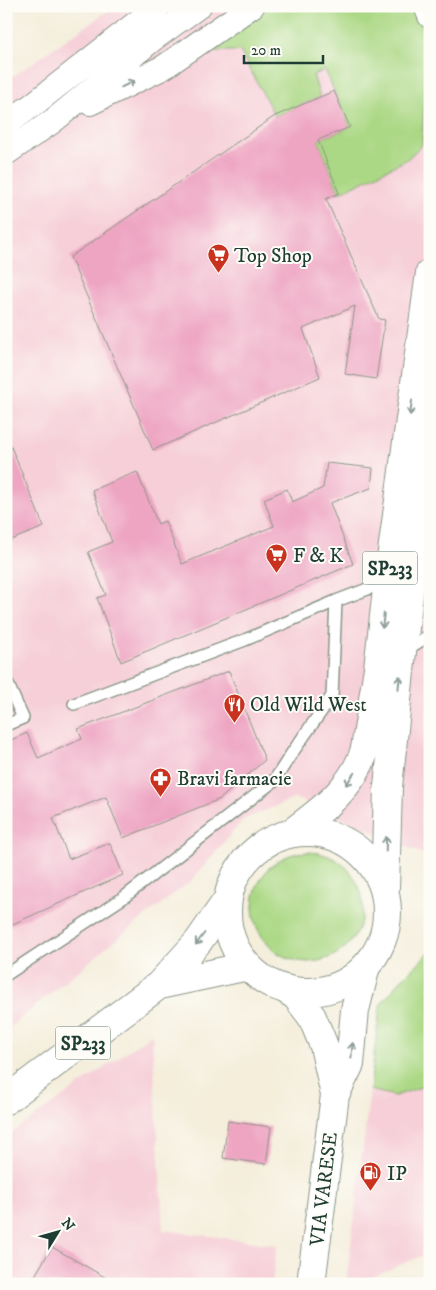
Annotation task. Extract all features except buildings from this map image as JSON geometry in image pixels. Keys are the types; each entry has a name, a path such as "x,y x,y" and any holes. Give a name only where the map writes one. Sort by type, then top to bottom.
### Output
{"main road":[{"name":"SP233","path":"291,833 314,816 353,777 365,748 378,668 430,273"},
{"name":"SP233","path":"384,893 388,787 402,652 425,498 430,422"},
{"name":"SP233","path":"291,833 319,833 349,844 361,853 371,865 379,878 384,893 387,908 386,924 375,954 355,976 343,984 329,989 300,992 272,984 259,976 239,955 232,942 228,928 228,899 238,870 248,857 260,847 273,839 291,833"},
{"name":"SP233","path":"6,1100 159,986 198,942 228,899"},
{"name":"SP233","path":"159,986 248,966"},
{"name":"VIA VARESE","path":"311,1284 335,1095 350,1064 355,1010 366,966"},
{"name":"VIA VARESE","path":"285,989 296,996 312,1017 324,1046 335,1095"}],"street":[{"path":"6,124 158,6"},
{"path":"6,154 53,121 153,39 199,6"},
{"path":"53,121 164,67 252,6"},
{"path":"426,6 430,16"},
{"path":"34,104 84,74 115,60 153,39"}],"lane":[{"path":"74,704 245,640 388,581"},
{"path":"6,975 123,898 274,781 332,696 336,601"},
{"path":"402,652 430,636"},
{"path":"6,680 23,718 6,725"}],"shaded area":[{"path":"115,6 430,6 430,857 295,798 243,820 191,881 6,1030 6,81"},
{"path":"152,1034 163,1230 277,1245 272,1284 6,1284 6,1137"},
{"path":"430,1084 430,1252 356,1284 346,1284 370,1090 395,1096"}],"green space":[{"path":"268,6 414,6 420,16 427,39 422,145 406,160 339,193 318,140 350,127 325,70 313,75 320,97 275,116 240,51 206,51"},
{"path":"308,852 329,856 347,868 359,886 363,907 359,928 347,946 329,958 308,962 287,958 269,946 257,928 253,907 257,886 269,868 287,856"},
{"path":"430,951 430,1084 395,1096 370,1090 380,1005 401,980"}],"place":[{"name":"Top Shop","path":"218,274"},
{"name":"F & K","path":"277,574"},
{"name":"Old Wild West","path":"234,723"},
{"name":"Bravi farmacie","path":"161,797"},
{"name":"IP","path":"371,1192"}]}
